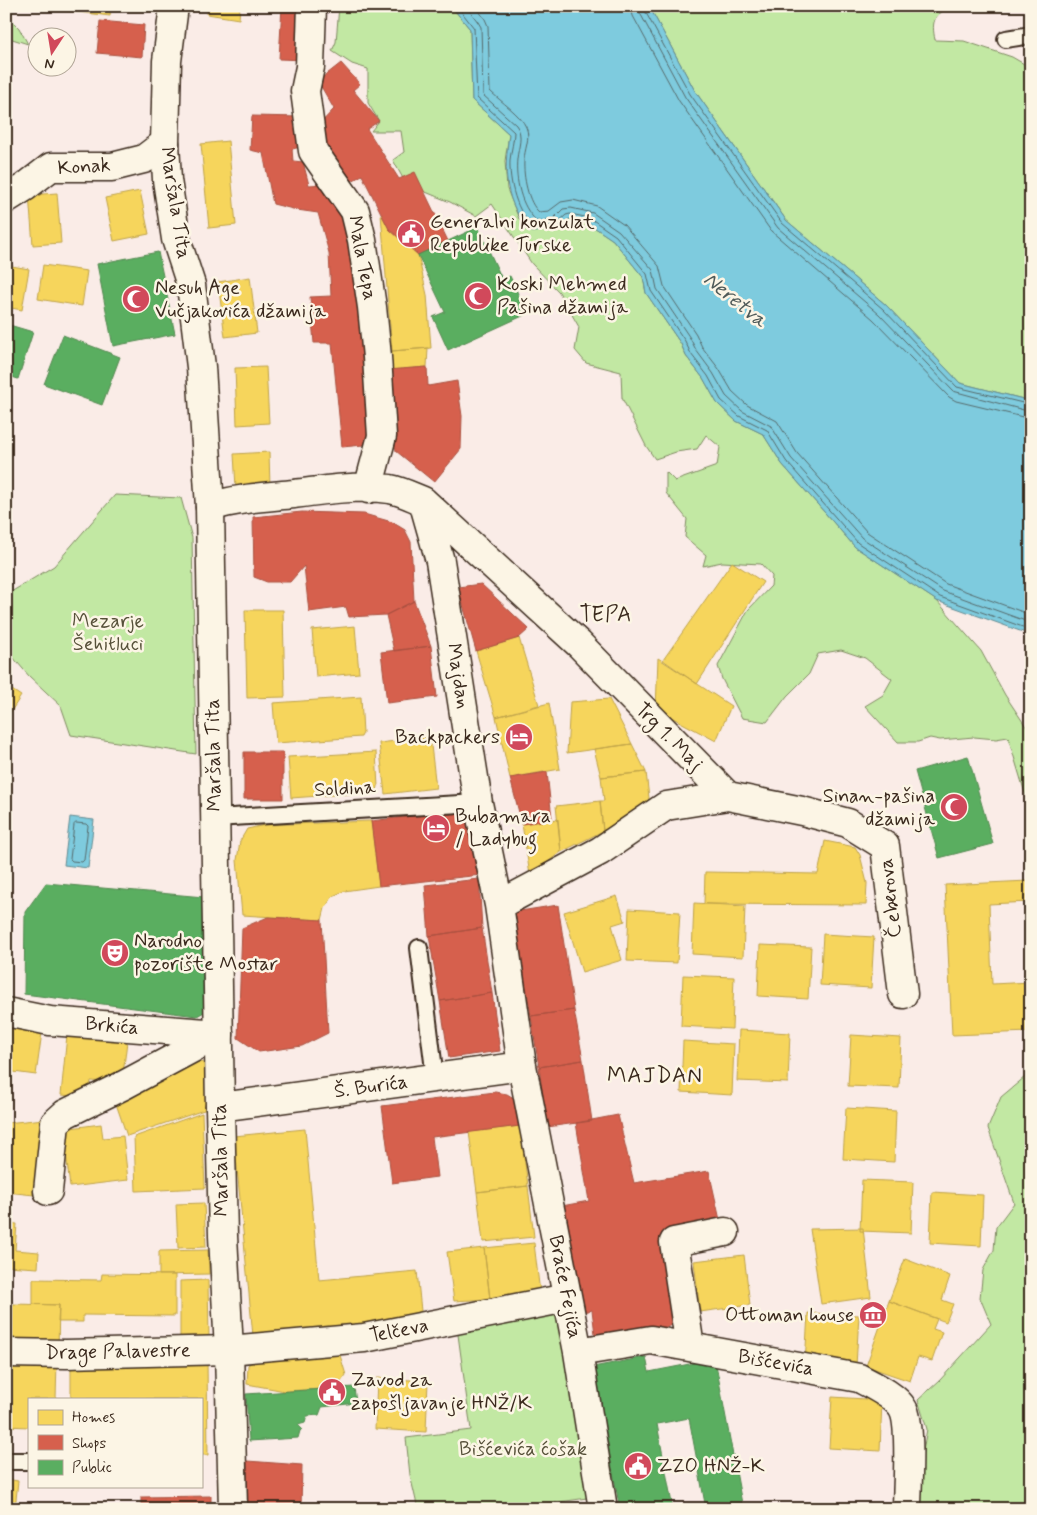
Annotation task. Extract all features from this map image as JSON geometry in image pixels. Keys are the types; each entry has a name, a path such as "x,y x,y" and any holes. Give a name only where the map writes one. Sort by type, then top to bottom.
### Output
{"street":[{"name":"Maršala Tita","path":"174,6 167,62 165,143 167,180 176,239 191,285 201,366 210,507 223,1236 230,1350 234,1509"},
{"name":"Mala Tepa","path":"312,7 310,67 305,91 313,151 355,211 362,240 372,307 382,436 368,488"},
{"name":"Konak","path":"6,199 51,167 112,167 144,159 165,143"},
{"path":"210,507 230,500 368,488 391,490 423,501"},
{"name":"Trg 1. Maj","path":"423,501 579,644 728,796"},
{"name":"Majdan","path":"423,501 440,561 478,803 499,905 522,1066"},
{"name":"Trg 1. Maj","path":"499,905 600,850 666,806 728,796"},
{"name":"Čeberova","path":"728,796 848,823 885,846 902,994"},
{"name":"Brkića","path":"6,1012 50,1021 219,1034"},
{"path":"48,1191 55,1123 65,1114 219,1034"},
{"name":"Š. Burića","path":"220,1107 522,1066"},
{"name":"Braće Fejića","path":"522,1066 578,1352 603,1509"},
{"path":"690,1347 674,1242 726,1232"},
{"name":"Telčeva","path":"230,1350 364,1338 567,1298"},
{"name":"Bišćevića","path":"578,1352 651,1340 859,1378 889,1395 903,1408 908,1429 907,1509"},
{"name":"Drage Palavestre","path":"6,1354 230,1350"}],"lane":[{"path":"1006,39 1031,35"},
{"name":"Soldina","path":"215,818 478,803"},
{"path":"419,948 435,1078"},
{"path":"6,1461 28,1462"}],"green space":[{"path":"339,6 451,6 470,29 472,100 509,134 505,161 507,189 519,219 558,230 569,219 588,223 613,240 643,277 646,293 681,344 686,356 703,378 717,403 736,421 763,434 782,464 855,547 937,601 981,651 1005,695 1031,734 1031,820 1028,803 1008,737 940,740 930,738 918,742 898,742 865,706 883,695 892,679 865,658 841,650 818,654 809,674 787,696 767,722 742,718 722,679 718,666 748,610 771,586 772,576 761,564 722,562 703,566 706,555 685,537 687,519 666,493 666,472 675,481 717,466 720,447 706,435 697,449 676,452 655,459 646,446 622,398 621,372 586,363 575,350 579,327 559,292 532,264 492,204 476,216 450,202 406,184 393,160 404,152 401,131 371,131 379,121 368,103 368,69 352,64 332,51 336,42"},
{"path":"649,6 952,6 941,12 935,19 933,28 935,40 964,41 1012,57 1031,68 1031,401 960,383 886,305 786,220 695,91"},
{"path":"6,15 19,28 28,44 6,37"},
{"name":"Mezarje Šehitluci","path":"115,495 181,498 192,538 196,754 71,735 61,706 29,676 6,649 6,595 54,566"},
{"path":"1031,1050 1031,1509 917,1509 921,1462 927,1429 918,1400 940,1380 991,1324 980,1298 983,1270 994,1250 996,1227 1014,1203 988,1128 1001,1097 1025,1077"},
{"name":"Bišćevića ćošak","path":"558,1306 587,1498 503,1507 418,1509 410,1475 406,1438 471,1430 456,1320"}],"water":[{"name":"Neretva","path":"451,6 649,6 695,91 786,220 886,305 960,383 1031,401 1031,635 937,601 855,547 782,464 763,434 736,421 717,403 703,378 686,356 681,344 646,293 643,277 613,240 588,223 569,219 558,230 532,232 522,221 515,209 508,186 506,161 509,134 472,100 470,29"},
{"path":"70,817 94,820 88,868 64,865"}],"building: Homes":[{"path":"62,6 111,6 110,16 61,10"},
{"path":"208,6 240,6 239,19 207,14"},
{"path":"228,141 236,225 209,228 201,144"},
{"path":"140,191 149,234 114,241 105,198"},
{"path":"57,193 61,243 33,245 29,195"},
{"path":"381,214 389,229 418,255 427,295 431,348 392,351"},
{"path":"6,265 29,269 22,310 6,307"},
{"path":"43,265 87,271 82,306 38,299"},
{"path":"250,277 257,333 225,337 218,282"},
{"path":"428,348 427,367 387,370 392,351"},
{"path":"266,367 269,423 237,425 235,368"},
{"path":"269,452 270,487 236,488 234,454"},
{"path":"732,562 763,582 697,684 663,660"},
{"path":"245,610 283,610 285,697 247,698"},
{"path":"355,626 359,673 316,677 312,630"},
{"path":"519,638 539,705 496,717 476,651"},
{"path":"658,658 731,706 716,741 656,709"},
{"path":"6,686 21,696 6,719"},
{"path":"361,697 363,733 361,737 276,743 273,703"},
{"path":"609,699 632,744 567,753 570,702"},
{"path":"549,703 560,769 510,778 496,717"},
{"path":"430,737 436,788 385,794 379,743"},
{"path":"632,744 646,772 601,777 594,749"},
{"path":"376,752 378,787 376,792 291,798 288,757"},
{"path":"646,772 649,798 646,808 637,815 603,831 600,801 604,801 601,777"},
{"path":"600,801 603,831 561,852 556,806"},
{"path":"558,819 561,852 530,875 522,824"},
{"path":"371,821 379,886 344,891 333,896 325,908 322,920 242,915 237,860 240,841 247,829 265,825"},
{"path":"825,841 855,847 860,855 867,883 866,905 704,904 705,872 818,874"},
{"path":"1028,881 1029,902 989,904 992,984 1031,982 1031,1032 952,1035 945,885"},
{"path":"617,896 625,921 612,925 622,960 582,972 564,912"},
{"path":"694,903 745,906 743,957 692,954"},
{"path":"629,909 680,912 677,963 627,961"},
{"path":"823,934 874,937 871,988 820,985"},
{"path":"760,945 811,947 808,999 758,996"},
{"path":"683,975 734,977 732,1029 681,1026"},
{"path":"6,1019 43,1025 36,1075 6,1071"},
{"path":"739,1030 790,1033 788,1083 737,1081"},
{"path":"67,1035 127,1041 122,1083 91,1081 89,1097 61,1095"},
{"path":"851,1035 901,1038 899,1088 848,1086"},
{"path":"683,1041 734,1044 732,1095 681,1092"},
{"path":"190,1060 208,1064 207,1109 127,1136 112,1092"},
{"path":"846,1108 896,1111 894,1162 843,1159"},
{"path":"202,1113 205,1188 136,1191 134,1137"},
{"path":"44,1119 34,1195 6,1192 6,1123"},
{"path":"101,1124 103,1138 123,1136 128,1180 70,1187 63,1129"},
{"path":"520,1126 528,1186 477,1192 469,1132"},
{"path":"305,1129 319,1280 417,1271 422,1321 253,1336 234,1136"},
{"path":"862,1180 913,1182 911,1233 860,1231"},
{"path":"528,1186 534,1237 483,1242 477,1192"},
{"path":"932,1192 983,1195 981,1246 930,1243"},
{"path":"204,1203 206,1247 178,1248 176,1204"},
{"path":"6,1223 17,1224 15,1250 39,1252 38,1268 6,1266"},
{"path":"863,1228 871,1297 821,1304 810,1229"},
{"path":"534,1243 540,1293 490,1299 484,1248"},
{"path":"484,1248 490,1299 454,1301 447,1252"},
{"path":"208,1250 209,1274 159,1275 159,1251"},
{"path":"744,1255 750,1305 700,1312 694,1261"},
{"path":"905,1259 950,1276 942,1300 953,1304 946,1322 889,1301"},
{"path":"102,1274 175,1275 175,1316 83,1315 83,1322 58,1322 59,1305 33,1304 33,1279 101,1280"},
{"path":"208,1280 209,1339 180,1339 180,1281"},
{"path":"6,1297 9,1297 9,1347 6,1347"},
{"path":"889,1301 937,1319 933,1329 942,1332 932,1361 918,1357 910,1381 866,1366"},
{"path":"12,1304 59,1305 58,1351 11,1351"},
{"path":"808,1313 859,1315 856,1366 805,1364"},
{"path":"339,1352 346,1375 340,1383 321,1389 285,1391 247,1384 248,1365 256,1359"},
{"path":"6,1360 57,1361 56,1398 28,1398 28,1427 6,1426"},
{"path":"71,1360 207,1360 208,1455 202,1455 202,1398 71,1398"},
{"path":"377,1378 428,1381 426,1432 375,1429"},
{"path":"832,1397 882,1400 880,1451 829,1448"},
{"path":"6,1479 18,1481 15,1509 6,1509"}],"building: Shops":[{"path":"282,6 307,6 305,60 279,59"},
{"path":"100,21 144,25 142,57 97,53"},
{"path":"341,63 360,84 353,90 379,121 367,129 399,179 415,172 448,241 418,255 389,229 362,175 352,181 327,145 318,126 334,109 318,81"},
{"path":"252,116 301,117 301,147 292,149 293,161 303,162 309,185 324,184 349,217 374,444 342,447 332,343 314,343 310,297 331,296 329,253 318,213 273,204 263,153 250,150"},
{"path":"427,367 428,386 457,381 462,416 461,449 434,482 396,451 387,370"},
{"path":"302,512 364,514 392,522 405,530 411,542 414,601 386,615 349,617 346,607 309,612 304,566 290,582 267,582 254,577 253,517"},
{"path":"481,584 529,629 519,638 476,651 458,587"},
{"path":"414,601 431,646 394,651 386,615"},
{"path":"431,646 437,697 387,703 381,652"},
{"path":"244,752 283,752 283,799 244,799"},
{"path":"547,772 552,819 522,824 510,778"},
{"path":"473,809 481,875 379,886 371,821"},
{"path":"479,879 482,928 429,936 425,885"},
{"path":"558,905 574,1010 531,1016 514,912"},
{"path":"268,917 322,920 328,1033 302,1046 259,1052 238,1038 242,928"},
{"path":"482,928 492,993 440,1001 429,936"},
{"path":"492,993 500,1051 449,1058 440,1001"},
{"path":"574,1010 583,1060 539,1067 531,1016"},
{"path":"583,1060 592,1121 547,1127 539,1067"},
{"path":"495,1092 512,1097 518,1111 520,1126 432,1137 437,1177 392,1183 382,1106"},
{"path":"618,1115 634,1183 709,1171 722,1229 669,1242 683,1323 596,1342 592,1310 573,1314 556,1207 589,1201 576,1123"},
{"path":"247,1461 302,1465 301,1509 248,1509"},
{"path":"211,1496 211,1509 141,1509 141,1497"}],"building: Public":[{"name":"Koski Mehmed Pašina džamija","path":"478,227 502,279 510,276 527,314 448,350 433,317 445,312 418,255"},
{"name":"Nesuh Age Vučjakovića džamija","path":"158,252 175,334 113,346 97,264"},
{"path":"6,324 33,332 18,379 6,375"},
{"path":"63,335 120,357 102,405 44,384"},
{"name":"Sinan-pašina džamija","path":"968,756 993,844 939,858 915,771"},
{"name":"Narodno pozorište Mostar","path":"46,883 204,897 209,1003 204,1012 197,1016 24,994 25,912"},
{"name":"ZZO HNŽ-K","path":"646,1357 649,1372 715,1359 743,1509 706,1509 689,1418 657,1424 673,1509 620,1509 593,1367"},
{"path":"354,1387 356,1403 322,1407 319,1415 307,1416 305,1423 298,1425 302,1429 298,1438 249,1441 246,1394"}],"place":[{"name":"Generalni konzulat Republike Turske","path":"411,234"},
{"name":"Koski Mehmed Pašina džamija","path":"478,296"},
{"name":"Nesuh Age Vučjakovića džamija","path":"136,299"},
{"name":"Backpackers","path":"519,737"},
{"name":"Sinan-pašina džamija","path":"954,807"},
{"name":"Bubamara / Ladybug","path":"436,828"},
{"name":"Narodno pozorište Mostar","path":"115,953"},
{"name":"Ottoman house","path":"873,1315"},
{"name":"Zavod za zapošljavanje HNŽ/K","path":"332,1392"},
{"name":"ZZO HNŽ-K","path":"638,1466"}],"district":[{"name":"TEPA","path":"606,615"},
{"name":"MAJDAN","path":"655,1076"}]}
